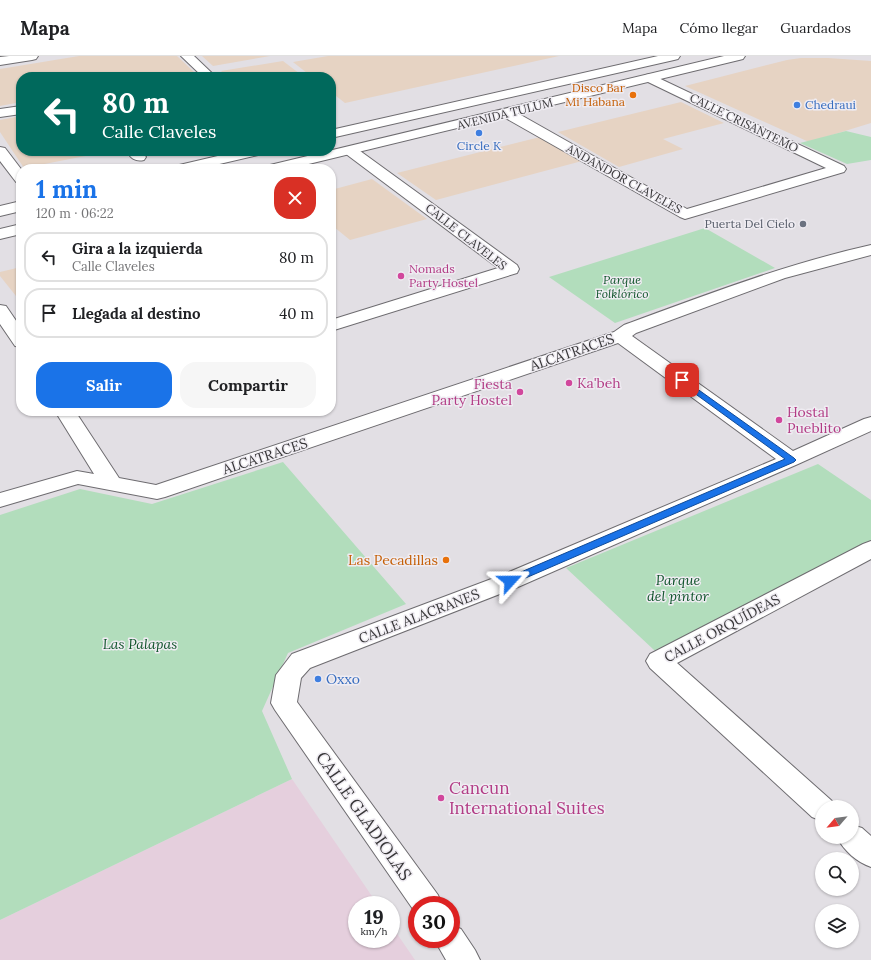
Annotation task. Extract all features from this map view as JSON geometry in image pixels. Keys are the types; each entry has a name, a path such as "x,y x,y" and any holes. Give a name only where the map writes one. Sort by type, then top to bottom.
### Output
{"street":[{"path":"0,61 32,56"},
{"path":"186,56 205,72"},
{"name":"AVENIDA TULUM","path":"336,133 674,56"},
{"name":"AVENIDA TULUM","path":"336,154 507,114 739,56"},
{"name":"CALLE CRISANTEMO","path":"650,78 839,169"},
{"path":"0,113 16,111"},
{"name":"ANDANDOR CLAVELES","path":"507,114 685,214 839,169"},
{"path":"0,151 16,172"},
{"name":"CALLE CLAVELES","path":"336,324 511,269 351,151"},
{"path":"201,164 236,156"},
{"name":"AVENIDA TULUM","path":"292,164 328,156"},
{"path":"0,211 16,207"},
{"path":"0,234 16,230"},
{"name":"ALCATRACES","path":"0,500 77,477 157,492 620,336 630,329 779,274 847,255 871,250"},
{"path":"0,310 16,334"},
{"path":"620,336 791,460"},
{"path":"68,416 111,483"},
{"name":"CALLE ALACRANES","path":"301,728 284,703 289,675 301,661 510,581 791,460 871,423"},
{"name":"CALLE ORQUÍDEAS","path":"815,804 659,661 871,549"},
{"name":"CALLE GLADIOLAS","path":"301,728 354,800 421,896"},
{"path":"859,843 871,854"},
{"path":"456,948 464,960"}],"shaded area":[{"path":"79,56 177,56 194,72 16,72 16,103 0,106 0,69"},
{"path":"202,56 270,56 213,66"},
{"path":"328,56 559,56 345,103 336,96 336,72 306,72 293,62"},
{"name":"Chedraui","path":"801,58 871,61 871,123 809,142 685,86 787,60"},
{"path":"283,61 297,72 222,72 221,71"},
{"path":"681,102 724,123 663,139 683,149 619,167 558,132"},
{"path":"16,117 16,156 0,132 0,120"},
{"path":"540,137 582,161 436,200 397,173"},
{"path":"16,156 85,156 44,164 21,164"},
{"path":"372,179 427,219 350,240 336,229 336,189"},
{"path":"16,268 16,296 0,276 0,272"},
{"path":"292,779 372,896 348,896 348,948 400,948 400,938 415,960 0,960 0,920"}],"green space":[{"path":"846,131 871,137 871,160 847,164 800,143"},
{"name":"Parque Folklórico","path":"705,228 775,268 615,323 549,277"},
{"name":"Las Palapas","path":"283,462 406,604 288,653 262,711 292,779 0,920 0,515 80,489 152,504"},
{"name":"Parque del pintor","path":"818,464 871,500 871,558 668,663 566,568"}],"place":[{"name":"Disco Bar Mi Habana","path":"633,95"},
{"name":"Chedraui","path":"797,105"},
{"name":"Circle K","path":"479,133"},
{"name":"Puerta Del Cielo","path":"803,224"},
{"name":"Nomads Party Hostel","path":"401,276"},
{"name":"Ka'beh","path":"569,383"},
{"name":"Fiesta Party Hostel","path":"520,392"},
{"name":"Hostal Pueblito","path":"779,420"},
{"name":"Las Pecadillas","path":"446,560"},
{"name":"Oxxo","path":"318,679"},
{"name":"Cancun International Suites","path":"441,798"}],"route":[{"path":"510,581 791,460 682,380"}]}
